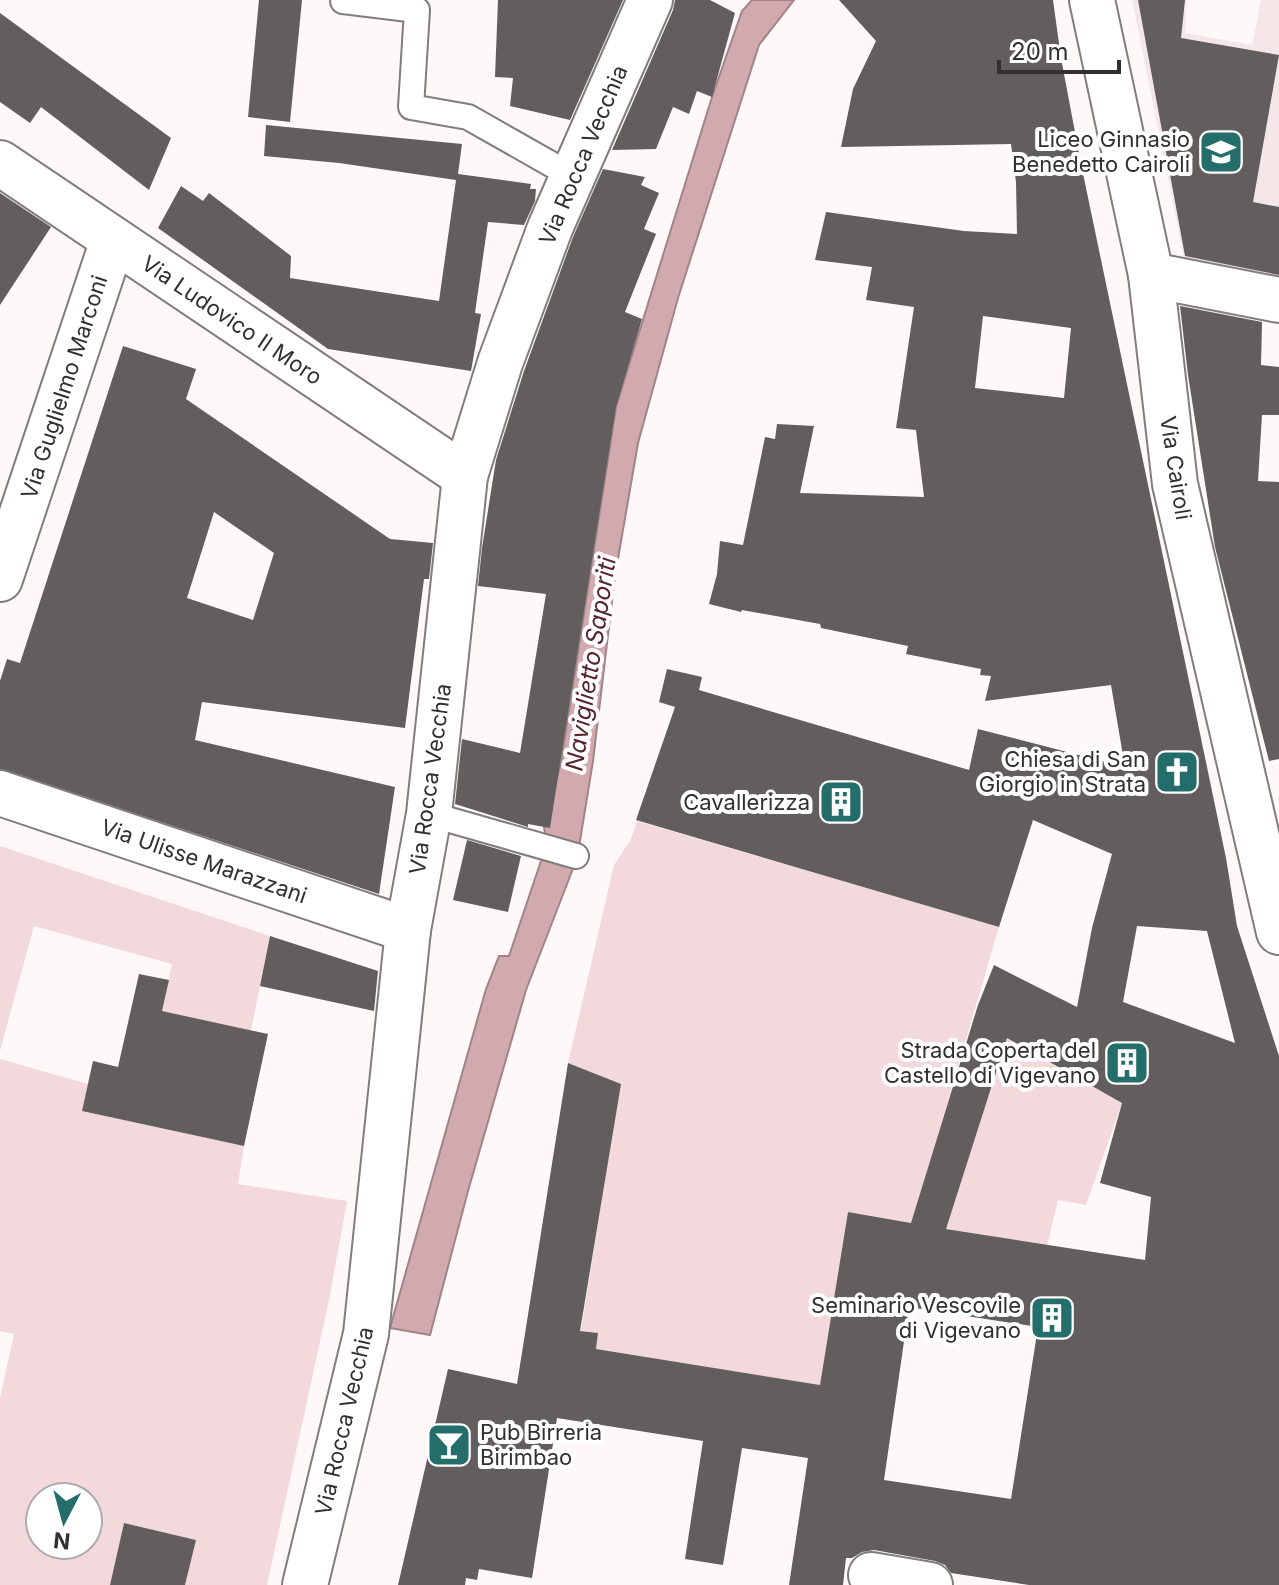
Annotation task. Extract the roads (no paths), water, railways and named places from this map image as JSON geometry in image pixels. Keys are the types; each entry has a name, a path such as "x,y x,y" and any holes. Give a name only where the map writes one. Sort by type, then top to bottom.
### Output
{"street":[{"name":"Via Rocca Vecchia","path":"305,1585 366,1334 408,930 429,814 465,476 500,363 572,176 650,0"},
{"name":"Via Cairoli","path":"1092,0 1151,275 1175,484 1279,932"},
{"name":"Via Ludovico Il Moro","path":"0,163 465,476"},
{"name":"Via Guglielmo Marconi","path":"4,553 113,240"},
{"path":"1151,275 1279,300"},
{"name":"Via Ulisse Marazzani","path":"0,793 408,930"},
{"path":"871,1575 930,1585"}],"lane":[{"path":"343,1 417,10 411,107 468,117 572,176"},
{"path":"429,814 576,856"}],"water":[{"name":"Naviglietto Saporiti","path":"752,0 794,0 759,45 678,298 638,443 615,576 593,761 579,847 546,839 544,827 561,762 616,407 712,97 742,11"},
{"path":"542,858 574,866 526,990 430,1335 390,1328 486,989 499,956 509,956"}],"place":[{"name":"Liceo Ginnasio Benedetto Cairoli","path":"1221,152"},
{"name":"Chiesa di San Giorgio in Strata","path":"1177,772"},
{"name":"Cavallerizza","path":"841,802"},
{"name":"Strada Coperta del Castello di Vigevano","path":"1127,1063"},
{"name":"Seminario Vescovile di Vigevano","path":"1052,1318"},
{"name":"Pub Birreria Birimbao","path":"449,1445"}]}
